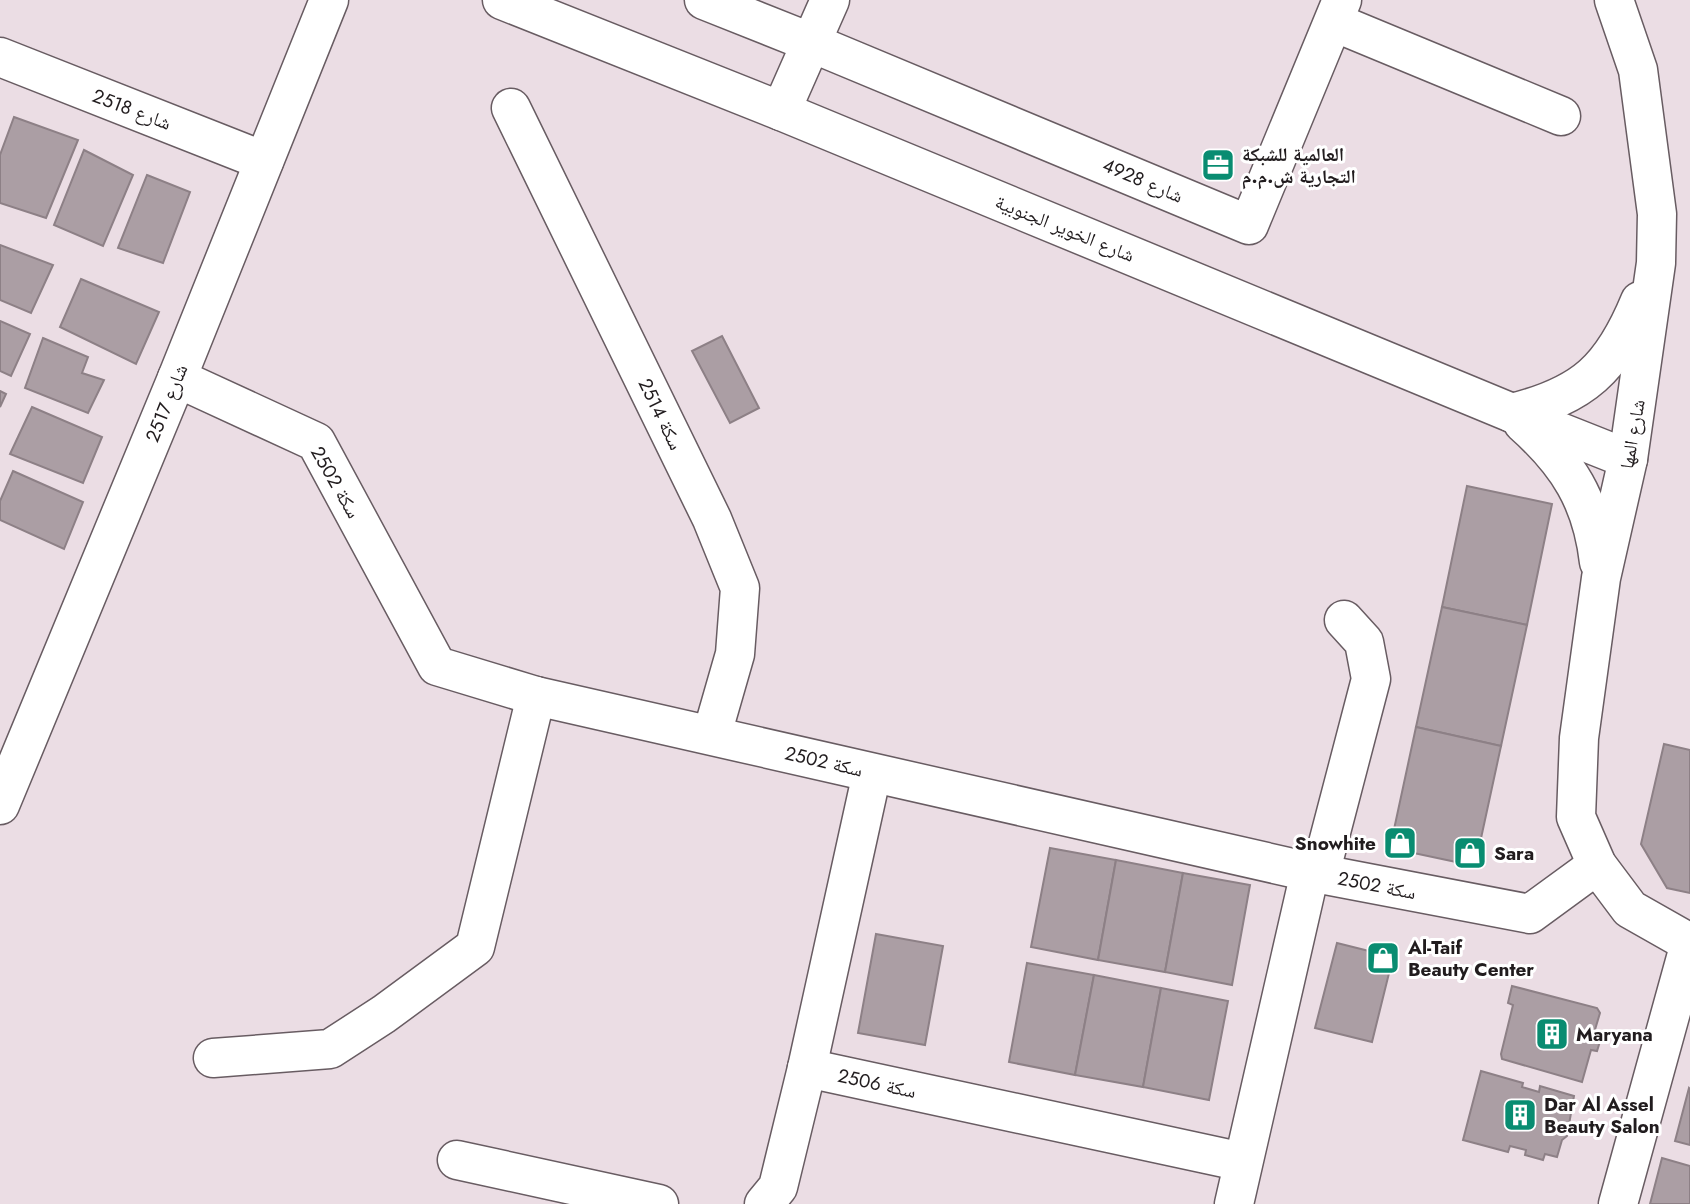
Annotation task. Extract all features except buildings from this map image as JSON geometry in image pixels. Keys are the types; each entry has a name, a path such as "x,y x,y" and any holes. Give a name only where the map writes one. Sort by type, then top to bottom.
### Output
{"street":[{"name":"2517 شارع","path":"0,805 330,0"},
{"name":"شارع الخوير الجنوبية","path":"502,0 781,111 1512,413 1628,458"},
{"path":"704,0 812,43"},
{"path":"781,111 830,0"},
{"name":"شارع المها","path":"1614,0 1639,69 1657,214 1656,263 1628,458 1601,578 1580,738 1576,817 1597,865 1630,909 1690,943"},
{"path":"1338,11 1561,116"},
{"name":"4928 شارع","path":"812,43 1249,225 1338,11"},
{"name":"2518 شارع","path":"0,57 264,160"},
{"name":"سكة 2514","path":"511,107 712,519 740,588 735,654 712,734"},
{"path":"1512,413 1562,397 1582,386 1600,369 1620,345 1656,263"},
{"name":"2502 سكة","path":"177,378 316,442 437,666 536,696 712,734 872,773 1315,873 1530,914 1597,865"},
{"path":"1512,413 1552,450 1572,476 1588,509 1596,535 1601,578"},
{"path":"1234,1204 1315,873 1370,693 1371,679 1364,642 1343,620"},
{"path":"213,1058 330,1049 384,1014 475,947 536,696"},
{"path":"764,1204 778,1187 872,773"},
{"path":"1618,1204 1690,943"},
{"name":"سكة 2506","path":"807,1068 1243,1162"},
{"path":"457,1160 659,1204"}],"place":[{"name":"العالمية للشبكة التجارية ش.م.م","path":"1218,165"},
{"name":"Snowhite","path":"1400,843"},
{"name":"Sara","path":"1470,853"},
{"name":"Al-Taif Beauty Center","path":"1383,958"},
{"name":"Maryana","path":"1552,1034"},
{"name":"Dar Al Assel Beauty Salon","path":"1520,1115"}]}
